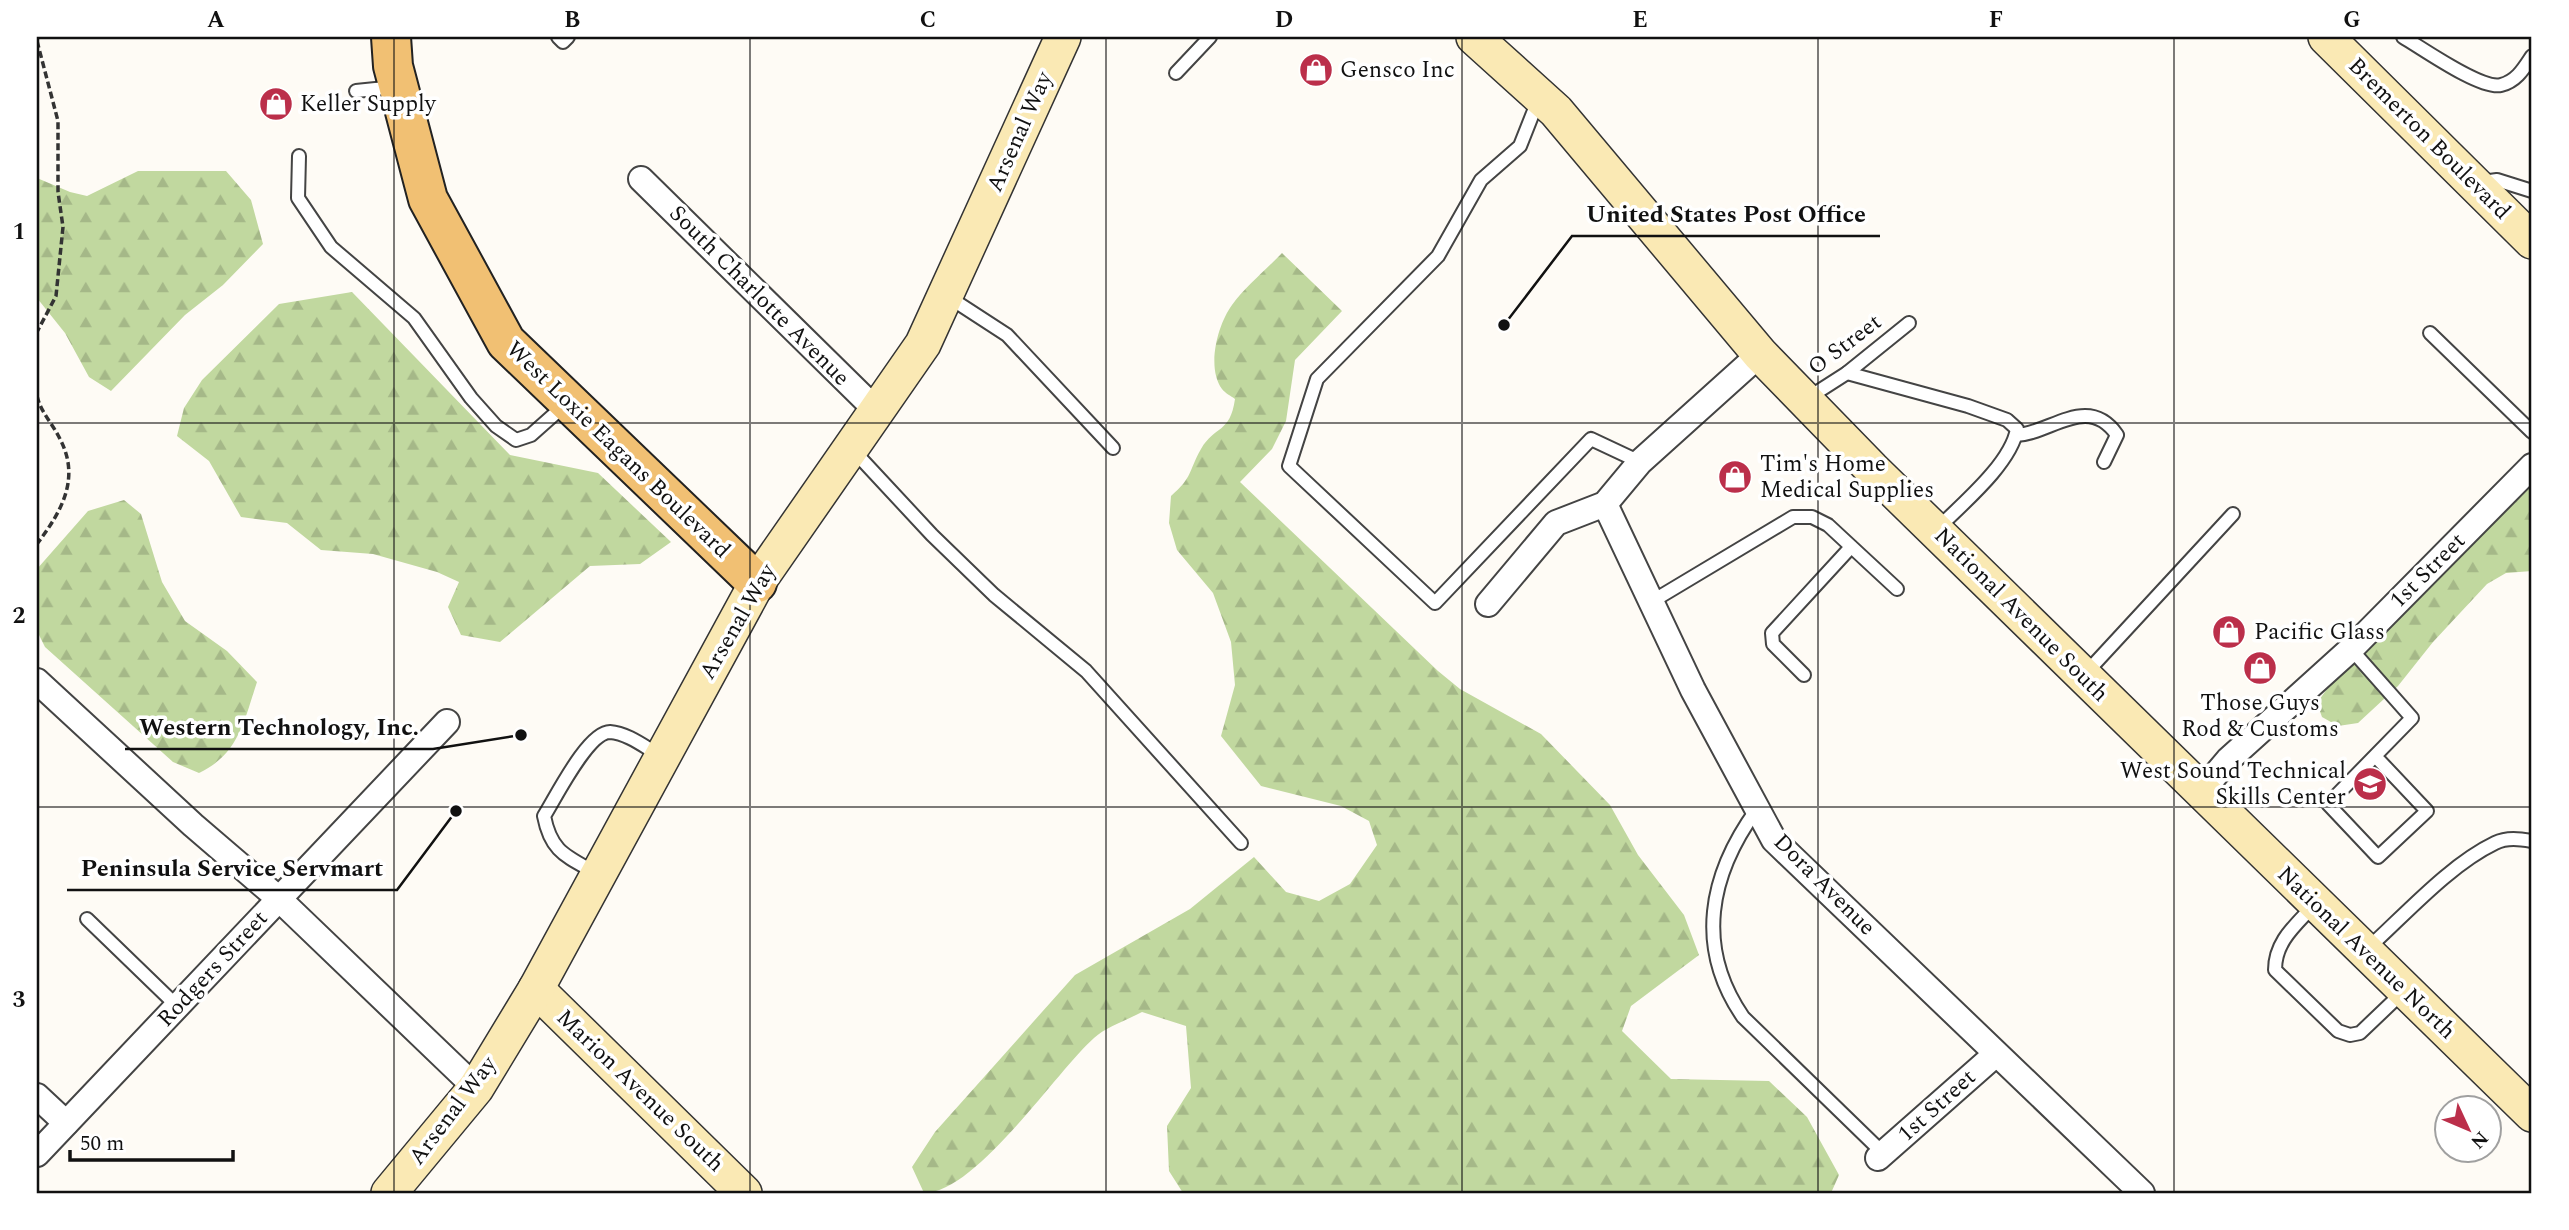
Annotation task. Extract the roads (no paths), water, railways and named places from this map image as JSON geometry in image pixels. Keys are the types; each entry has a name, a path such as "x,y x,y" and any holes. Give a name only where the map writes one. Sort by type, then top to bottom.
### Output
{"main road":[{"name":"West Loxie Eagans Boulevard","path":"391,37 399,87 428,199 506,342 757,583"},
{"name":"Arsenal Way","path":"402,1188 476,1088 536,989 757,583 923,344 1063,37"},
{"name":"National Avenue South","path":"1474,37 1541,95 1760,354 2201,792"},
{"name":"Bremerton Boulevard","path":"2326,37 2532,241"},
{"name":"National Avenue North","path":"2201,792 2532,1114"},
{"name":"Marion Avenue South","path":"536,989 744,1193"}],"street":[{"name":"South Charlotte Avenue","path":"641,179 878,412"},
{"path":"1488,604 1556,523 1605,504 1640,462 1760,354"},
{"name":"1st Street","path":"2201,792 2228,760 2351,649 2532,466"},
{"name":"Dora Avenue","path":"1605,504 1693,690 1774,839 2142,1193"},
{"path":"37,681 193,825 278,898 476,1088"},
{"name":"Rodgers Street","path":"37,1154 447,722"},
{"name":"1st Street","path":"1881,1156 1996,1054"},
{"path":"37,1096 66,1123"}],"lane":[{"path":"558,37 564,41 568,37"},
{"path":"1176,73 1210,37"},
{"path":"2403,37 2480,81 2499,86 2518,77 2532,56"},
{"path":"356,91 399,87"},
{"path":"1541,95 1520,146 1481,180 1438,256 1317,379 1289,466 1435,603 1591,439 1640,462"},
{"path":"299,156 298,198 331,247 414,318 471,398 496,426 516,440 531,435 568,402"},
{"path":"2475,184 2497,180 2532,191"},
{"path":"946,295 1007,335 1113,448"},
{"name":"O Street","path":"1805,400 1847,373 1909,323"},
{"path":"2430,332 2532,432"},
{"path":"1847,373 1968,406 2007,420 2017,429 2016,435 1982,485 1936,531"},
{"path":"2016,435 2029,435 2063,418 2095,418 2111,427 2117,435 2115,445 2104,462"},
{"path":"852,449 932,535 994,595 1086,671 1241,843"},
{"path":"2083,676 2232,514"},
{"path":"1651,602 1793,517 1812,517 1828,525 1897,589"},
{"path":"1804,675 1773,644 1772,633 1851,547"},
{"path":"2351,649 2412,718 2328,804 2378,857 2427,811 2375,756"},
{"path":"599,875 557,850 548,836 544,816 592,739 607,732 622,735 663,757"},
{"path":"1757,809 1727,862 1713,913 1715,957 1726,992 1742,1017 1881,1156"},
{"path":"2364,951 2462,863 2497,842 2514,839 2532,841"},
{"path":"2315,903 2283,939 2275,954 2275,970 2339,1031 2350,1035 2360,1033 2404,990"},
{"path":"87,919 178,1007"}],"place":[{"name":"Gensco Inc","path":"1316,70"},
{"name":"Keller Supply","path":"276,104"},
{"name":"United States Post Office","path":"1504,325"},
{"name":"Tim's Home Medical Supplies","path":"1735,477"},
{"name":"Pacific Glass","path":"2229,632"},
{"name":"Those Guys Rod & Customs","path":"2260,668"},
{"name":"Western Technology, Inc.","path":"521,735"},
{"name":"West Sound Technical Skills Center","path":"2370,784"},
{"name":"Peninsula Service Servmart","path":"456,811"}]}
